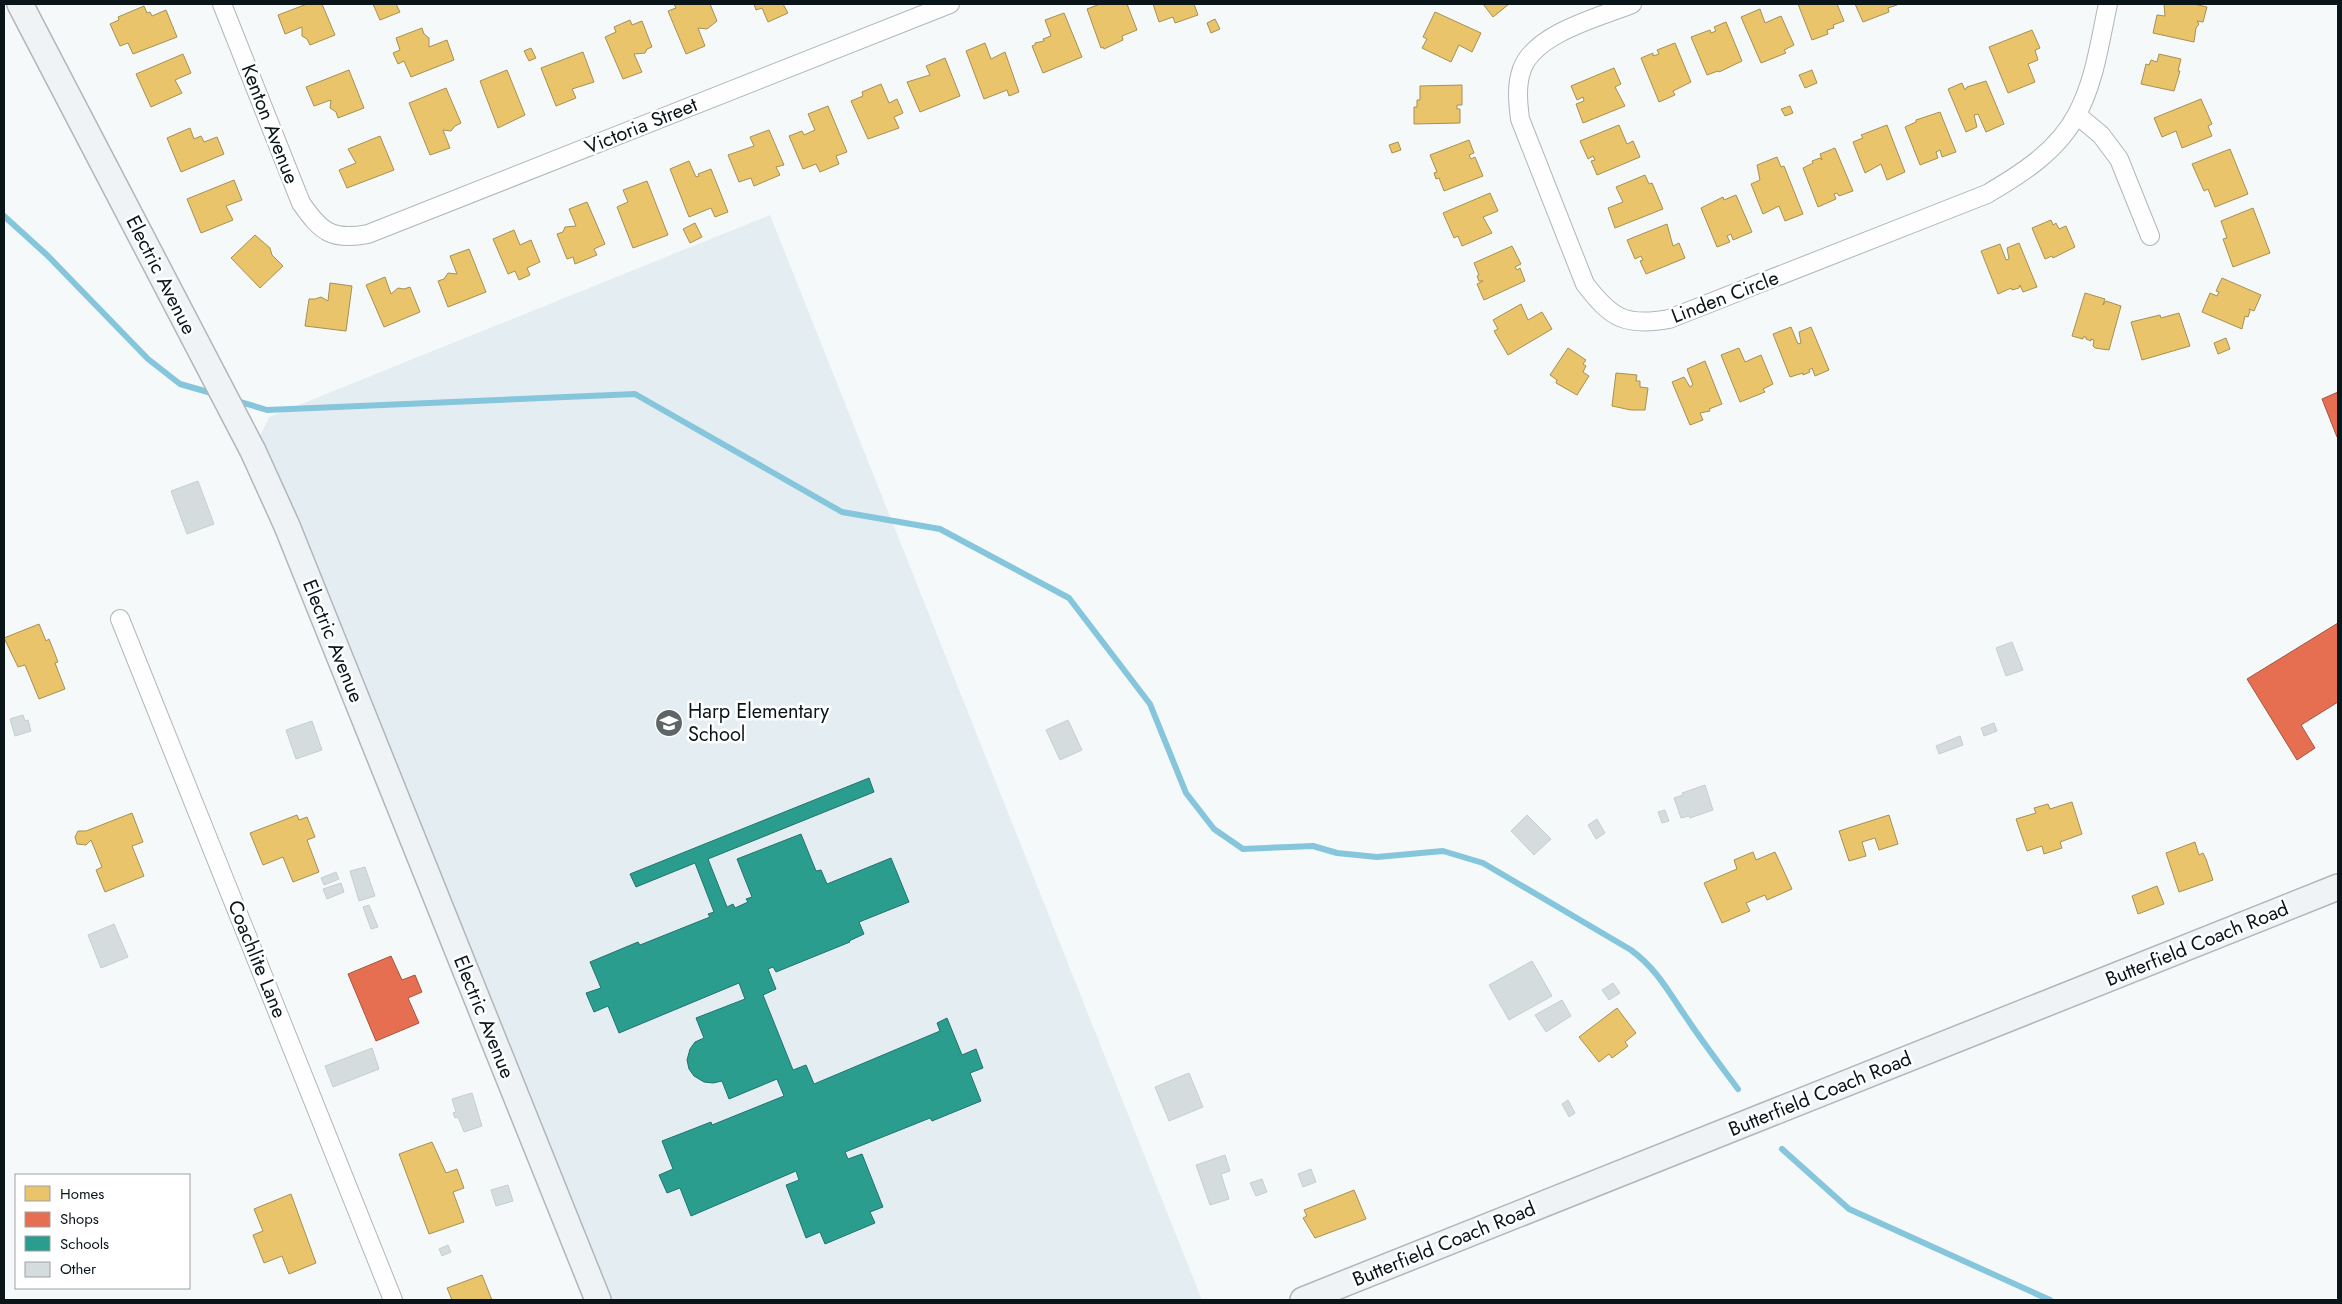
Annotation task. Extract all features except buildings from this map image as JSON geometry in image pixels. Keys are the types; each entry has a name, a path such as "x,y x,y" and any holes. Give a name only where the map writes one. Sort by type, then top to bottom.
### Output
{"street":[{"name":"Electric Avenue","path":"20,4 253,451 291,536 598,1300"},
{"name":"Kenton Avenue","path":"222,4 301,204 314,223 331,235"},
{"name":"Victoria Street","path":"331,235 349,238 368,234 950,4"},
{"name":"Linden Circle","path":"1632,4 1556,35 1536,48 1522,68 1517,94 1520,119 1585,284 1601,305 1622,319 1645,324 1669,319 1987,194 2024,173 2053,146 2077,115 2091,76 2108,4"},
{"path":"2077,115 2101,135 2119,159 2150,236"},
{"name":"Coachlite Lane","path":"120,618 393,1300"},
{"name":"Butterfield Coach Road","path":"1303,1300 2338,887"}],"shaded area":[{"name":"Harp Elementary School","path":"770,215 1202,1300 598,1300 253,451 269,417"}],"waterway":[{"path":"4,216 47,255 148,359 180,384 215,394"},
{"path":"234,400 267,410 635,394 842,512 940,529 1069,598 1150,704 1186,793 1214,829 1243,849 1313,846 1337,853 1377,857 1443,851 1483,863 1631,950 1649,966 1662,982 1738,1089"},
{"path":"1782,1149 1849,1209 2050,1300"}],"place":[{"name":"Harp Elementary School","path":"669,723"}]}
